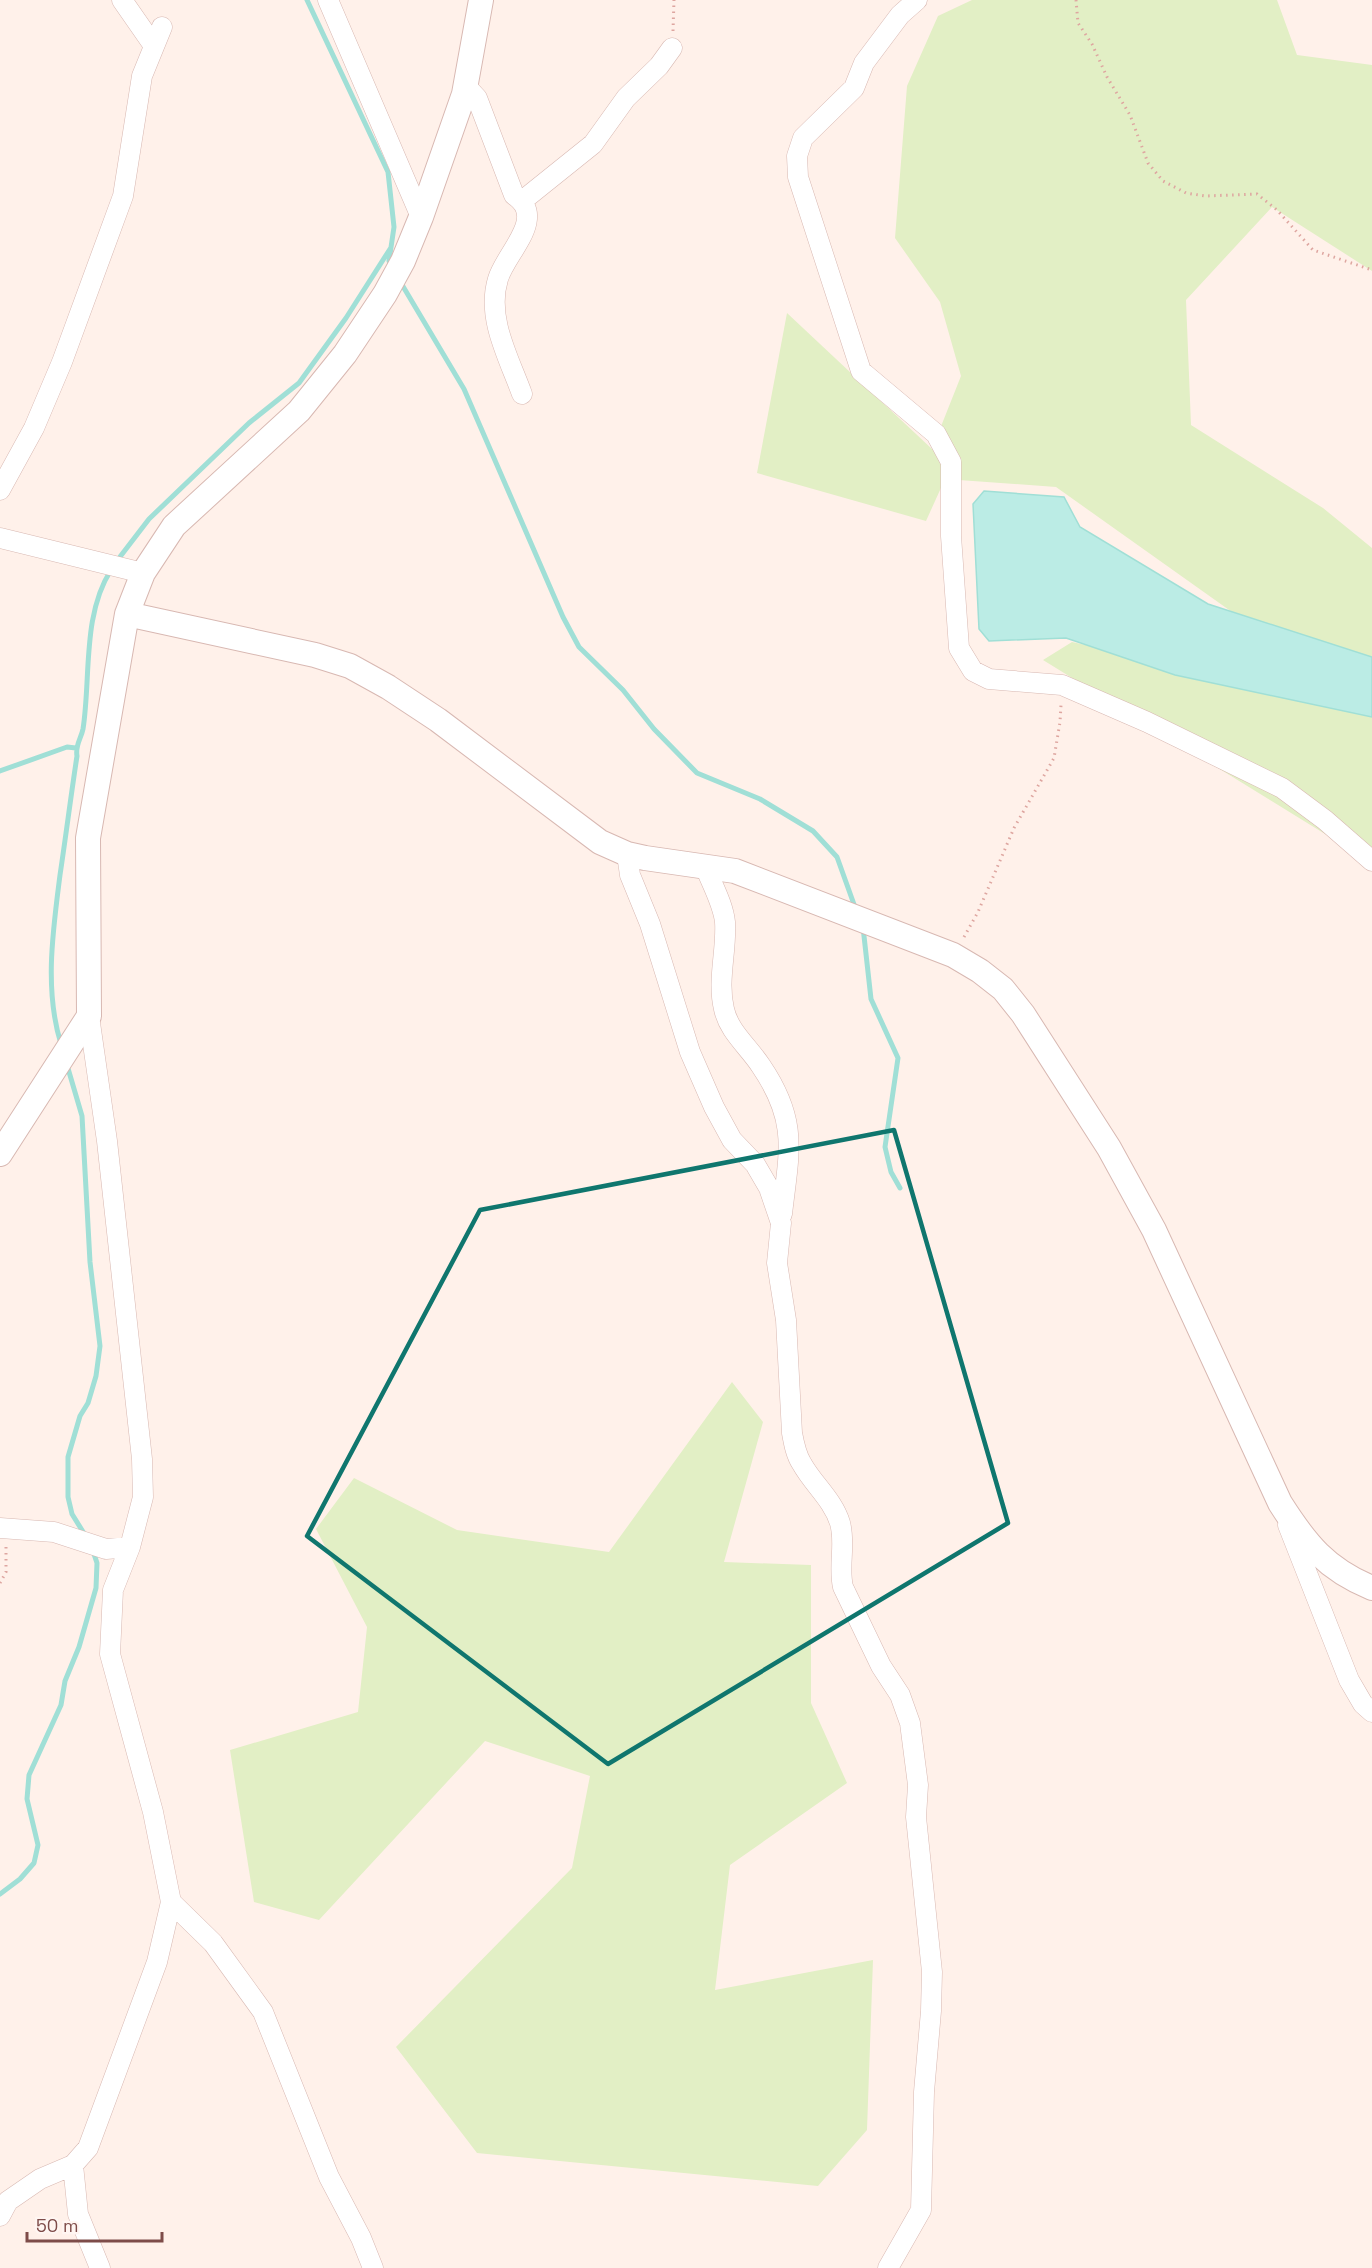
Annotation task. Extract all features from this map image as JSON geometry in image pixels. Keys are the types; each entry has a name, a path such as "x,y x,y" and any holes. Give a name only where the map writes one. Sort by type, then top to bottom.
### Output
{"street":[{"path":"122,0 154,46"},
{"path":"328,0 422,217"},
{"path":"0,2216 8,2201 40,2179 73,2164 88,2148 157,1962 171,1902 153,1812 110,1654 113,1590 130,1547 142,1497 142,1459 107,1141 89,1016 88,838 135,571 174,526 299,411 345,354 385,294 403,261 422,217 465,85 481,0"},
{"path":"917,0 900,15 864,63 854,88 803,138 797,156 798,177 861,371 936,434 951,462 951,536 959,648 973,671 989,679 1062,685 1147,722 1282,788 1325,820 1372,861"},
{"path":"0,490 34,428 62,362 123,196 141,76 162,27"},
{"path":"522,201 593,144 626,99 659,66 672,48"},
{"path":"465,85 477,98 514,195 522,201 527,211 528,223 498,278 494,314 522,394"},
{"path":"0,538 135,571"},
{"path":"127,614 315,655 350,666 388,687 438,720 600,842 627,854 735,871 953,955 980,971 1003,989 1023,1014 1109,1148 1154,1230 1280,1503 1349,1680 1363,1704 1372,1712"},
{"path":"627,854 634,890 650,924 690,1052 714,1107 732,1140 755,1164 770,1188 781,1223"},
{"path":"705,866 725,920 722,995 727,1019 734,1033 760,1065 777,1094 786,1118 790,1139 777,1263 786,1320 792,1434 795,1451 801,1464 833,1508 840,1523 843,1539 840,1575 843,1587 881,1666 906,1708 918,1785 916,1817 932,1972 924,2092 922,2194 921,2210 888,2268"},
{"path":"0,1154 89,1016"},
{"path":"1280,1503 1303,1539 1331,1566 1353,1580 1372,1588"},
{"path":"3,1528 54,1532 106,1549 130,1547"},
{"path":"171,1902 213,1943 263,2012 328,2177 361,2238 373,2268"},
{"path":"73,2164 78,2214 100,2268"}],"path":[{"path":"672,48 674,0"},
{"path":"1076,0 1078,23 1092,44 1107,77 1130,115 1148,163 1163,181 1186,193 1205,196 1257,194 1276,210 1313,250 1372,270"},
{"path":"953,955 978,912 1014,828 1054,758 1060,722 1062,685"},
{"path":"0,1583 6,1572 3,1528"}],"highlighted area":[{"path":"894,1130 1008,1523 608,1764 307,1536 480,1210"}],"green space":[{"path":"972,0 1277,0 1297,55 1372,65 1372,271 1272,207 1186,300 1191,425 1323,508 1372,548 1372,863 1043,660 1072,642 1370,707 1056,487 945,479 926,521 757,473 787,313 932,449 961,376 940,302 895,238 907,86 938,16"},
{"path":"732,1382 763,1422 724,1562 811,1565 811,1703 847,1783 730,1865 715,1990 873,1960 867,2130 818,2186 477,2153 396,2047 572,1868 590,1776 485,1741 319,1920 254,1902 230,1750 358,1712 367,1627 316,1529 354,1478 457,1530 609,1552"}],"water":[{"path":"984,491 1064,497 1080,527 1208,604 1372,657 1372,717 1175,675 1066,638 989,641 979,629 973,504"}],"waterway":[{"path":"307,0 388,172 394,227 389,261"},
{"path":"116,562 149,519 249,423 299,383 346,318 390,249"},
{"path":"401,283 464,389 563,617 579,647 623,690 654,729 697,773 760,799 813,831 837,857 856,910"},
{"path":"61,1044 51,981 55,917 77,749 83,729 92,627 102,588 111,570"},
{"path":"0,771 67,747 76,748"},
{"path":"863,927 871,999 898,1058 885,1147 891,1172 900,1188"},
{"path":"67,1065 82,1116 90,1262 100,1346 96,1376 88,1403 80,1416 68,1457 68,1497 72,1514 85,1535"},
{"path":"0,1894 20,1879 34,1863 38,1845 27,1799 29,1775 61,1705 65,1681 79,1647 96,1588 97,1563 93,1551"}]}
